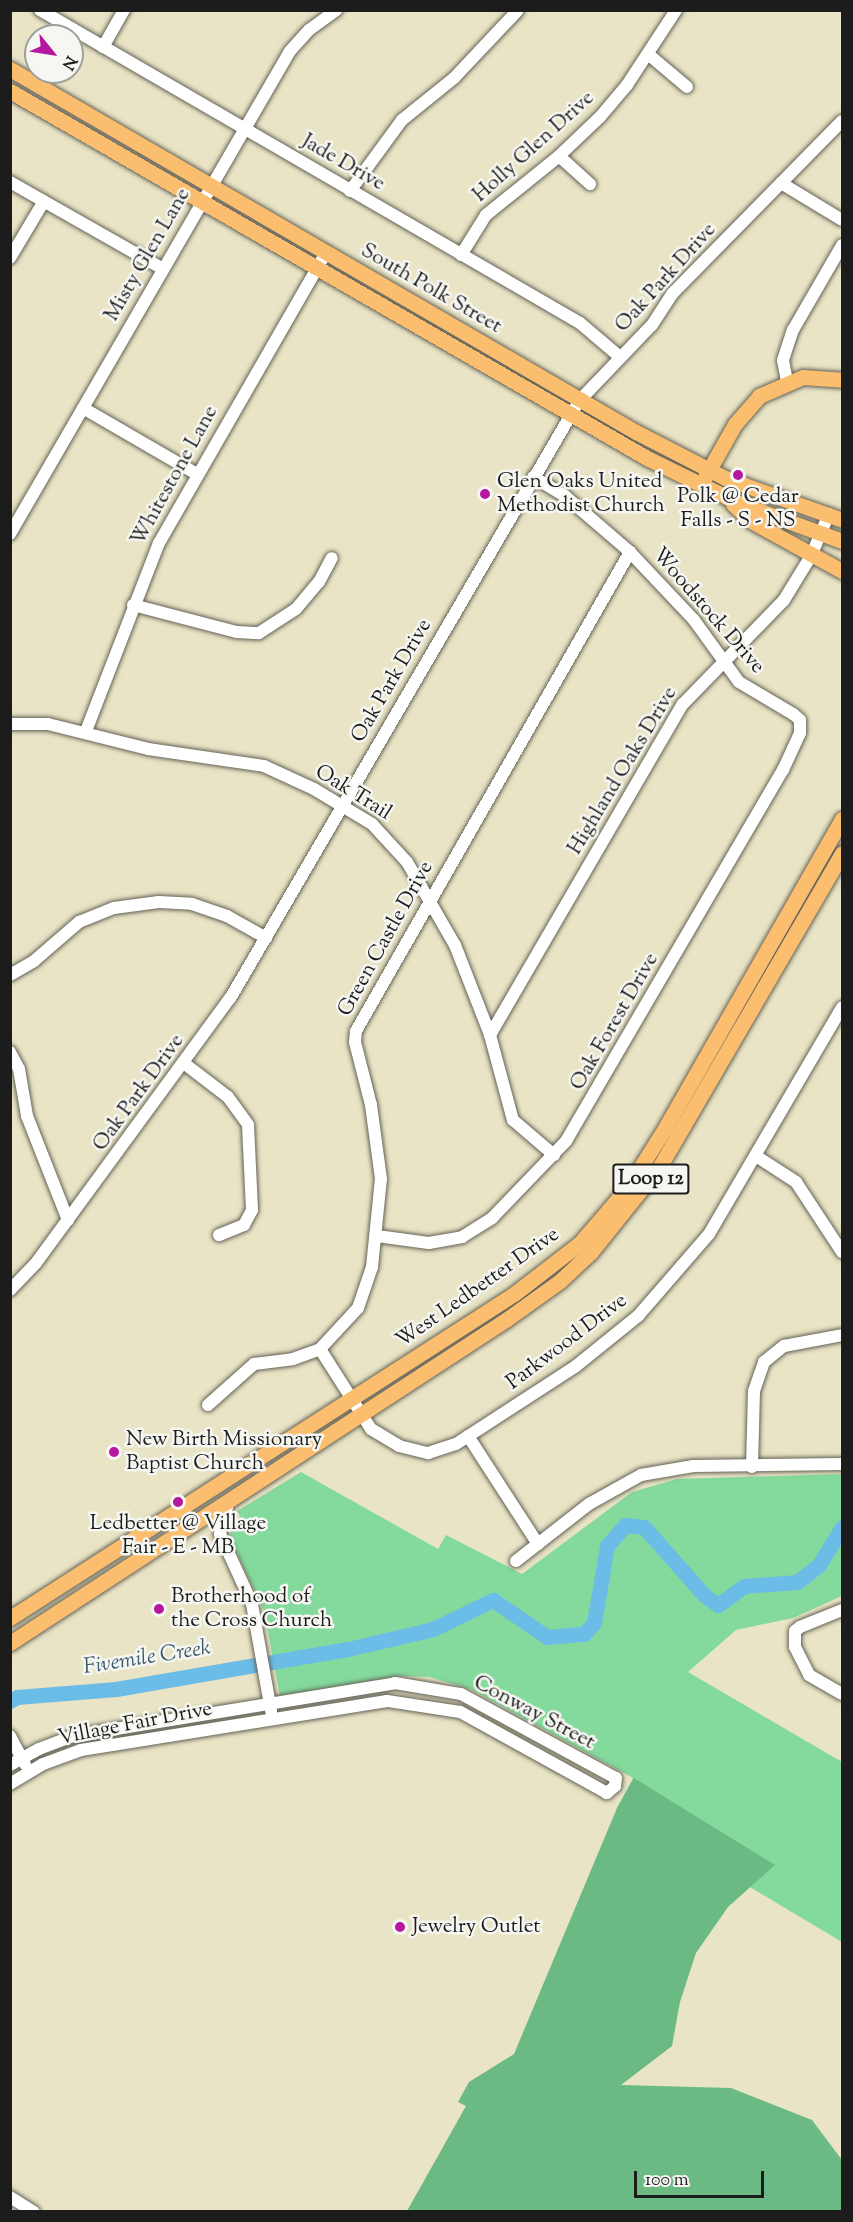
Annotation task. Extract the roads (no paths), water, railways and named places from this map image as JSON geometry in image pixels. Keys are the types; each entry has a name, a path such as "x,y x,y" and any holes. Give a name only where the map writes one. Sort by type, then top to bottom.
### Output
{"main road":[{"name":"South Polk Street","path":"10,69 487,345 575,407 700,485 727,498 843,541"},
{"name":"South Polk Street","path":"10,91 478,361 709,470 836,517"},
{"path":"478,361 487,345"},
{"path":"700,485 746,409 787,381 803,377 843,380"},
{"path":"727,498 751,521 843,571"},
{"path":"811,555 843,549"},
{"name":"West Ledbetter Drive","path":"10,1618 514,1294 564,1256 628,1187 672,1132 843,819"},
{"name":"West Ledbetter Drive","path":"10,1643 360,1415 560,1281 616,1226 843,853"}],"street":[{"name":"Jade Drive","path":"40,10 580,323 620,357"},
{"path":"103,47 124,10"},
{"name":"Misty Glen Lane","path":"10,534 244,128 298,40 337,10"},
{"path":"350,191 402,120 453,78 518,10"},
{"name":"Holly Glen Drive","path":"461,255 486,215 559,156 607,108 648,54 676,10"},
{"path":"648,54 687,87"},
{"name":"Oak Park Drive","path":"10,1290 68,1220 185,1064 266,938 575,407 652,325 673,293 843,122"},
{"path":"559,156 590,184"},
{"path":"10,182 163,269"},
{"path":"781,183 843,220"},
{"path":"10,258 44,201"},
{"path":"787,381 783,360 793,330 843,245"},
{"name":"Whitestone Lane","path":"86,731 159,543 326,253"},
{"path":"82,408 197,474"},
{"name":"Woodstock Drive","path":"533,477 565,496 630,552 672,595 722,661 747,689 800,720"},
{"name":"Highland Oaks Drive","path":"490,1035 670,724 722,661 770,617 811,555 822,533 836,517"},
{"name":"Green Castle Drive","path":"208,1405 254,1364 299,1358 320,1349 358,1308 377,1236 381,1179 376,1134 355,1042 361,1021 630,552"},
{"path":"133,605 237,632 260,633 296,609 319,582 332,558"},
{"name":"Oak Forest Drive","path":"377,1236 429,1243 462,1238 492,1218 554,1155 583,1116 783,770 800,733 800,720"},
{"name":"Oak Trail","path":"10,724 48,724 86,731 148,749 264,766 342,806 384,834 430,900 455,945 490,1035 513,1120 554,1155"},
{"path":"10,975 34,961 79,922 114,908 159,902 192,904 227,916 266,938"},
{"name":"Parkwood Drive","path":"320,1349 360,1415 384,1438 414,1451 443,1450 468,1437 576,1366 638,1316 709,1234 843,1007"},
{"path":"10,1052 19,1069 27,1116 68,1220"},
{"path":"185,1064 228,1097 248,1125 252,1210 244,1225 219,1235"},
{"path":"756,1156 796,1182 843,1252"},
{"path":"752,1467 754,1391 764,1362 784,1346 843,1335"},
{"path":"468,1437 538,1544"},
{"path":"516,1561 614,1487 640,1475 693,1466 843,1464"},
{"path":"229,1500 220,1534 243,1582 258,1626 272,1719"},
{"path":"839,1613 795,1631 795,1647 809,1675 843,1694"},
{"name":"Conway Street","path":"270,1703 395,1683 461,1694 616,1778 615,1786 607,1793 460,1712 435,1706 387,1701 272,1719"},
{"name":"Village Fair Drive","path":"16,1758 73,1736 270,1703"},
{"name":"Village Fair Drive","path":"10,1784 26,1772 81,1750 272,1719"},
{"path":"10,1736 16,1758 26,1772"},
{"path":"10,2197 34,2211"}],"waterway":[{"name":"Fivemile Creek","path":"10,1701 17,1697 116,1689 348,1649 433,1629 493,1600 547,1637 584,1634 594,1623 607,1546 625,1525 644,1527 704,1595 718,1605 744,1586 797,1582 819,1565 842,1527"}],"place":[{"name":"Polk @ Cedar Falls - S - NS","path":"738,475"},
{"name":"Glen Oaks United Methodist Church","path":"485,494"},
{"name":"New Birth Missionary Baptist Church","path":"114,1452"},
{"name":"Ledbetter @ Village Fair - E - MB","path":"178,1502"},
{"name":"Brotherhood of the Cross Church","path":"159,1609"},
{"name":"Jewelry Outlet","path":"400,1927"}]}
